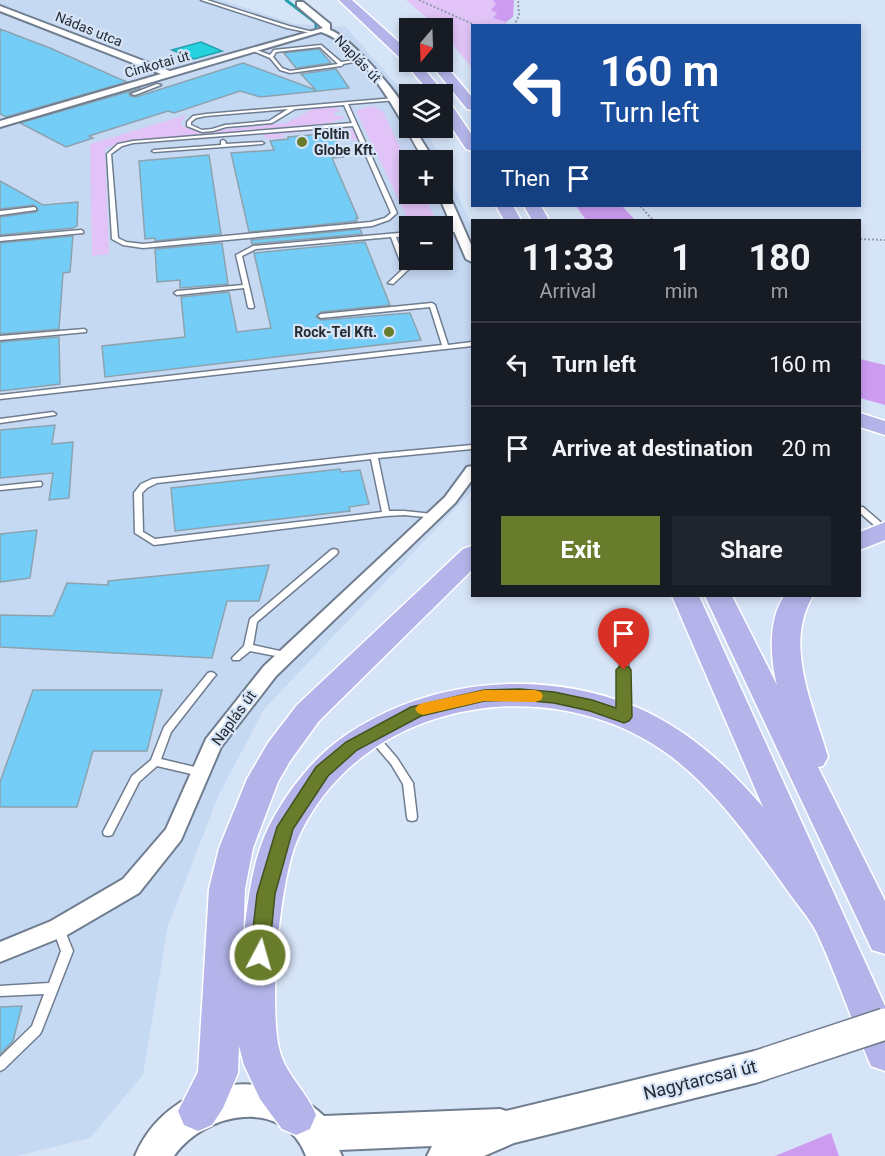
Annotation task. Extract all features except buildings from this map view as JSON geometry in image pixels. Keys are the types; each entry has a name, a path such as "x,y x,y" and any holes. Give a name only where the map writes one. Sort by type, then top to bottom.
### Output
{"highway":[{"path":"345,0 399,50"},
{"path":"419,72 430,84"},
{"path":"444,72 471,105"},
{"path":"453,118 471,144"},
{"path":"861,420 885,428"},
{"path":"861,542 885,530"},
{"path":"198,1111 209,1094 218,1073 227,889 236,848 263,779 308,712 471,556"},
{"path":"686,597 831,921 885,1052"},
{"path":"719,597 885,938"},
{"path":"798,597 793,603 786,663 829,819"},
{"path":"312,1135 264,1065 257,1038 260,955 266,894 285,827 322,772 351,746 417,711 484,696 554,697 592,705 649,727 674,742 698,761 744,809 831,921"}],"main road":[{"name":"Nagytarcsai út","path":"153,1156 162,1142 179,1124 198,1111 224,1101 251,1099 275,1104 312,1135 511,1126 755,1067 850,1038 885,1024"},
{"name":"Nagytarcsai út","path":"446,1156 511,1126"}],"street":[{"name":"Naplás út","path":"300,4 327,26 324,30 330,31 349,46 399,106"},
{"name":"Nádas utca","path":"0,8 169,74"},
{"name":"Cinkotai út","path":"0,124 324,30"},
{"path":"448,204 471,257"},
{"name":"Naplás út","path":"0,952 59,928 131,886 174,834 213,744 270,671 450,500 471,471"}],"lane":[{"path":"203,0 311,32"},
{"path":"271,57 274,51 321,46 340,63"},
{"path":"253,50 271,57 281,69 290,72 362,60"},
{"path":"133,94 159,86 148,81"},
{"path":"296,107 270,122 225,126 202,131 189,126 189,122 195,117 206,115 296,107 346,104 395,99"},
{"path":"346,104 355,124 394,213 387,219 372,225 143,246 125,244 116,239 109,154 112,150 133,142 355,124"},
{"path":"254,124 279,109"},
{"path":"240,125 265,110"},
{"path":"225,126 252,111"},
{"path":"222,135 224,146"},
{"path":"154,151 262,143"},
{"path":"0,213 34,209"},
{"path":"453,230 460,230"},
{"path":"0,239 81,232"},
{"path":"391,283 406,269 393,235"},
{"path":"251,307 238,255 255,247 399,235"},
{"path":"177,292 246,286"},
{"path":"321,316 432,305 446,347"},
{"path":"0,338 84,331"},
{"path":"0,398 471,344"},
{"path":"0,421 54,414"},
{"path":"433,516 386,514 154,542 139,532 138,493 144,486 155,481 471,447"},
{"path":"374,456 386,514"},
{"path":"0,488 38,484"},
{"path":"861,510 885,530"},
{"path":"236,658 248,646 253,621 334,552"},
{"path":"248,646 286,655"},
{"path":"624,647 624,717"},
{"path":"108,832 135,779 154,762 167,730 211,675"},
{"path":"370,734 394,761 408,783 412,817"},
{"path":"154,762 200,772"},
{"path":"0,1065 36,1030 68,951 59,928"},
{"path":"0,991 53,988"}],"path":[{"path":"419,0 473,24"},
{"path":"515,24 519,15 518,0"},
{"path":"641,207 652,219"},
{"path":"861,239 885,240"}],"shaded area":[{"path":"0,0 222,0 295,24 346,27 399,88 399,138 430,138 436,150 399,150 399,204 453,204 453,185 471,223 471,492 265,708 219,794 168,926 143,1075 90,1138 16,1156 0,1156"},
{"path":"406,0 493,0 497,3 497,13 493,18 506,22 506,24 471,24 471,67 453,45 453,18 427,18"},
{"path":"493,0 514,0 513,17 506,22 493,18 497,13 491,10 496,4"},
{"path":"372,106 383,111 401,150 399,150 399,200 357,113 357,110"},
{"path":"315,108 337,108 341,111 334,112 336,116 344,118 331,123 124,141 105,149 109,254 92,256 90,144 186,115 182,126 202,132 286,123"},
{"path":"340,127 353,130 358,140 341,141 337,133 318,135 317,131 282,134 283,138 265,139 264,134"},
{"path":"401,204 428,204 434,216 407,216"},
{"path":"577,207 623,207 634,219 585,219"},
{"path":"861,359 885,365 885,405 861,398"},
{"path":"831,1133 839,1156 775,1156"}],"water":[{"path":"201,42 222,51 194,59 172,50"}],"waterway":[{"path":"286,0 316,23 316,27"}],"slow traffic":[{"path":"423,709 484,696 535,696"}],"place":[{"name":"Foltin Globe Kft.","path":"302,142"},
{"name":"Rock-Tel Kft.","path":"389,332"}],"route":[{"path":"260,955 266,894 285,827 322,772 351,746 417,711 452,701 484,696 554,697 592,705 624,717 624,670"}]}
